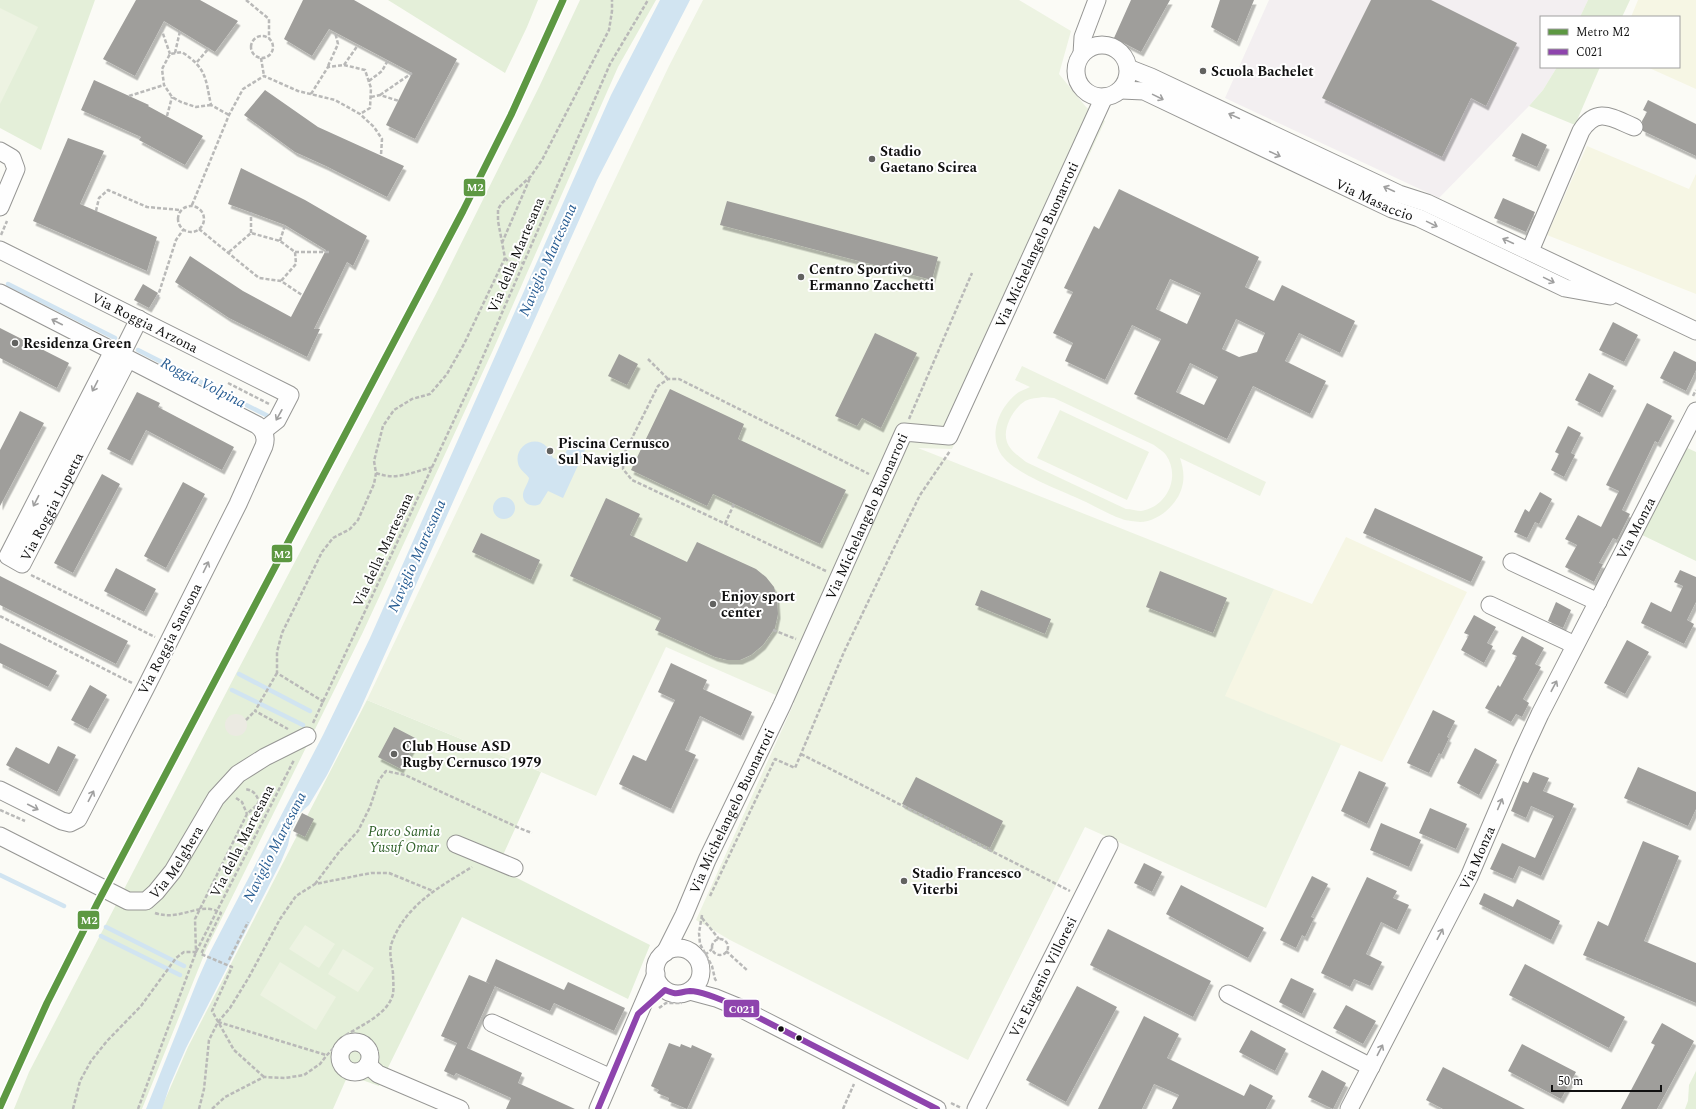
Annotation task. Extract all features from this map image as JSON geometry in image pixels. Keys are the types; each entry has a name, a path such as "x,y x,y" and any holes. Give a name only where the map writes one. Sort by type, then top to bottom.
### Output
{"street":[{"path":"1094,7 1094,33 1100,45"},
{"path":"1094,7 1083,37 1082,54 1076,66 1076,74 1078,82 1083,89 1090,94 1104,97"},
{"path":"1082,54 1088,49 1100,45 1113,47 1120,52 1125,58 1128,68 1127,79 1120,90"},
{"name":"Via Masaccio","path":"1128,68 1158,80 1399,194 1427,203 1696,331"},
{"name":"Via Masaccio","path":"1104,97 1114,94 1120,90 1144,91 1392,209 1419,218 1565,288 1632,300"},
{"name":"Via Michelangelo Buonarroti","path":"665,953 684,914 707,860 782,705 904,432 949,436 1104,97"},
{"path":"1530,251 1581,131 1587,123 1594,117 1602,116 1612,118 1634,127"},
{"path":"0,151 10,156 14,160 16,169 15,175 0,207"},
{"name":"Via Roggia Arzona","path":"0,250 290,395 277,420 264,439"},
{"path":"0,294 257,425 264,439"},
{"path":"121,355 139,319"},
{"name":"Via Roggia Lupetta","path":"121,355 22,564 8,556 121,355"},
{"name":"Via Monza","path":"1349,1109 1469,877 1526,743 1696,411"},
{"name":"Via Roggia Sansona","path":"0,790 67,823 74,822 81,815 238,504 264,439"},
{"path":"1512,562 1598,602"},
{"path":"1490,605 1575,645"},
{"name":"Via Melghera","path":"0,836 78,874 128,901 146,901 156,892 172,871 216,798 238,774 303,738"},
{"path":"456,844 514,868"},
{"name":"Vie Eugenio Villoresi","path":"976,1109 1109,845"},
{"name":"Via Michelangelo Buonarroti","path":"684,914 688,951"},
{"path":"598,1109 656,974 657,964 665,953 678,948 688,951 698,960 701,975 719,993 738,1007"},
{"path":"656,974 660,986 672,994 690,991 697,984 701,975"},
{"path":"638,1014 665,990"},
{"path":"690,991 716,998 738,1007 937,1109"},
{"path":"1228,994 1371,1067"},
{"path":"492,1022 611,1078"},
{"path":"373,1070 460,1109"}],"path":[{"path":"246,0 269,19 269,38 273,44 272,51 268,56 261,58 254,54 252,51 253,40 263,36 269,38"},
{"path":"502,244 531,176 542,160 609,30 612,0"},
{"name":"Via della Martesana","path":"138,1109 196,952 303,738 324,702 475,375 610,64 648,0"},
{"path":"161,28 170,54 162,69 164,85 172,97 196,107 211,105 228,115"},
{"path":"175,53 180,31"},
{"path":"312,94 328,67 338,44 335,32"},
{"path":"344,65 358,45"},
{"path":"197,62 209,48"},
{"path":"170,54 182,52 197,62 204,75 211,105"},
{"path":"261,58 264,76"},
{"path":"369,81 382,71 388,60"},
{"path":"328,67 344,65 365,70 371,88 370,108 360,114"},
{"path":"371,97 380,94 412,73"},
{"path":"264,76 298,91 335,100 360,114 374,127 382,139 381,155"},
{"path":"192,205 228,115 243,89 264,76"},
{"path":"129,96 164,85"},
{"path":"380,94 399,101"},
{"path":"166,116 172,97"},
{"path":"524,263 509,262 505,258 498,221 498,209 502,203 531,176"},
{"path":"96,211 99,198 108,190 147,207 180,210"},
{"path":"192,205 202,213 204,221 199,229 191,232 183,230 177,218 180,210 184,207 192,205"},
{"path":"229,252 250,233 251,212"},
{"path":"280,240 285,225"},
{"path":"199,229 259,278 281,281 302,295"},
{"path":"139,319 155,305 176,240 183,230"},
{"path":"250,233 280,240 295,252 330,252"},
{"path":"281,281 296,264 295,252"},
{"path":"246,720 255,711 277,673 276,652 282,633 322,552 333,538 350,529 358,520 374,484 376,473 374,461 383,426 394,410 412,399 430,394 447,374 464,344 505,258"},
{"path":"904,432 972,273"},
{"path":"648,359 668,379"},
{"path":"839,577 632,480 623,469 624,454 658,386 668,379 679,379 882,480"},
{"path":"708,902 775,759 795,768 844,652 911,512 920,495 943,464 952,448"},
{"path":"376,473 387,477 399,476 433,467"},
{"path":"725,524 734,504"},
{"path":"28,573 168,644"},
{"path":"0,616 145,689"},
{"path":"773,630 809,645"},
{"path":"277,673 324,702"},
{"path":"255,711 303,738"},
{"path":"801,754 1071,891"},
{"path":"199,1109 204,1089 209,1040 218,1022 230,1008 280,919 296,896 315,884 339,852 358,831 370,807 379,780 386,771 405,775 532,833"},
{"path":"73,1109 80,1081 91,1061 107,1041 142,1006 176,958 184,952 196,952 195,919 247,814 257,805 259,801 253,791 244,789 240,790"},
{"path":"232,796 242,802 247,814"},
{"path":"212,1109 225,1097 264,1077 285,1078 304,1075 320,1064 346,1035 387,1007 393,994 391,947 399,930 414,907 433,891 478,864 496,861"},
{"path":"315,884 371,873 389,874 433,891"},
{"path":"150,911 174,916 200,909 217,910 221,913 201,954 232,967 212,1011 234,1050 264,1077"},
{"path":"703,913 701,918 700,944 712,966 715,980 721,985"},
{"path":"701,918 719,939 724,940 728,947 723,954 718,954 712,949"},
{"path":"229,960 248,922"},
{"path":"705,954 712,949 713,944 719,939"},
{"path":"726,951 748,971"},
{"path":"218,1022 327,1055"},
{"path":"346,1035 362,1036 373,1043 379,1055 373,1070"},
{"path":"843,1109 855,1079"}],"shaded area":[{"path":"1269,0 1588,0 1580,16 1540,16 1540,68 1556,68 1543,90 1529,106 1439,198 1225,98"},
{"path":"236,714 240,715 246,721 246,729 240,735 236,736 232,735 226,729 225,725 226,721 232,715"}],"green space":[{"path":"0,0 95,0 41,150 0,128"},
{"path":"388,0 538,0 505,73"},
{"path":"580,0 656,0 618,67 493,350 363,632 206,950 142,1109 14,1109 29,1072 436,294 540,85"},
{"path":"703,0 1019,0 1071,31 1059,74 1086,107 1105,121 952,449 918,448 1274,589 1225,696 1341,744 1266,908 1085,827 968,1060 730,940 696,920 794,703 666,647 596,796 367,700 669,66"},
{"path":"1588,0 1630,0 1622,16 1580,16"},
{"path":"1638,0 1696,0 1696,89 1649,68 1680,68 1680,16 1631,16"},
{"path":"0,8 38,27 0,104"},
{"path":"1556,68 1600,68 1575,125 1529,106 1543,90"},
{"path":"1587,146 1689,189 1696,174 1696,294 1547,235"},
{"path":"1022,366 1266,482 1260,496 1180,458 1183,468 1183,480 1180,493 1172,506 1154,519 1147,521 1140,522 1126,520 1042,483 1020,471 1004,458 996,441 997,422 1006,405 1019,392 1030,387 1015,380","holes":["1043,397 1054,398 1154,445 1166,455 1172,472 1172,481 1169,490 1158,504 1141,511 1126,509 1026,462 1010,448 1007,442 1006,431 1010,419 1017,408 1027,400"]},
{"path":"1060,410 1149,452 1127,500 1037,458"},
{"path":"1683,446 1696,452 1696,561 1640,534"},
{"path":"1346,537 1467,592 1382,762 1224,696 1274,589 1312,604"},
{"name":"Parco Samia Yusuf Omar","path":"367,700 541,772 497,868 650,945 628,999 462,917 379,1086 348,1075 333,1109 161,1109 188,1047"},
{"path":"305,925 335,944 319,968 289,949"},
{"path":"343,949 374,968 358,992 328,974"},
{"path":"280,962 336,997 316,1030 260,995"},
{"path":"1696,1071 1696,1109 1685,1109 1688,1101 1689,1085"}],"water":[{"name":"Naviglio Martesana","path":"660,0 690,0 597,180 360,710 327,775 309,805 299,814 291,831 288,845 281,862 186,1048 170,1085 162,1109 146,1109 210,952 323,735 370,638 611,95"},
{"path":"571,441 586,448 563,498 548,491 540,504 534,506 526,503 523,494 529,478 521,470 518,463 519,452 522,447 531,442 542,443 550,451 553,458 559,460 563,458"},
{"path":"504,497 512,500 515,508 512,516 504,519 496,516 493,508 496,500"}],"building":[{"path":"136,0 200,0 238,21 215,52 164,21 135,76 103,59"},
{"path":"303,0 354,0 457,59 415,139 386,125 412,73 329,29 312,56 284,39"},
{"path":"1131,0 1170,0 1141,52 1114,38"},
{"path":"1220,0 1254,0 1237,42 1211,27"},
{"path":"1371,0 1431,0 1517,43 1486,106 1471,98 1442,157 1322,98"},
{"path":"94,80 149,105 148,106 203,136 185,165 139,140 141,137 81,110"},
{"path":"265,90 318,127 404,166 387,197 295,152 244,115"},
{"path":"1648,100 1696,124 1696,156 1643,131 1642,121 1647,112 1643,110"},
{"path":"1522,133 1547,145 1537,167 1512,156"},
{"path":"68,138 104,151 80,204 157,237 147,271 33,221"},
{"path":"241,168 305,200 367,236 353,266 347,262 314,329 320,329 307,357 229,318 175,282 190,256 243,291 291,317 326,250 285,225 228,204"},
{"path":"1119,189 1259,257 1245,287 1274,301 1282,285 1355,321 1340,353 1299,333 1285,361 1326,381 1310,414 1253,386 1227,439 1134,394 1161,339 1132,325 1105,380 1065,361 1073,343 1053,333 1073,292 1064,288 1094,226 1099,229","holes":["1170,279 1201,293 1187,324 1156,309","1236,319 1265,333 1257,352 1239,357 1222,349","1190,363 1218,377 1204,405 1176,392"]},
{"path":"1503,198 1535,212 1526,232 1494,218"},
{"path":"727,201 938,257 932,280 720,225"},
{"path":"143,284 158,293 149,308 134,300"},
{"path":"1613,322 1638,335 1624,362 1599,350"},
{"name":"Residenza Green","path":"0,328 69,363 57,388 0,358"},
{"path":"875,333 917,353 881,428 862,418 857,426 835,416"},
{"path":"1674,351 1696,362 1696,370 1686,391 1660,378"},
{"path":"619,354 638,364 627,385 608,376"},
{"path":"1589,373 1614,386 1600,413 1575,400"},
{"path":"670,389 744,424 738,439 846,490 820,544 713,494 707,506 631,470"},
{"path":"137,392 160,403 158,407 234,447 222,470 146,430 130,461 107,449"},
{"path":"1647,403 1672,416 1658,443 1655,441 1622,510 1630,514 1617,540 1613,538 1599,563 1603,564 1594,582 1565,567 1577,545 1565,539 1578,515 1601,527 1619,491 1606,485"},
{"path":"20,411 44,423 0,506 0,450"},
{"path":"1568,426 1581,433 1571,453 1575,455 1564,477 1551,470 1559,454 1555,452"},
{"path":"102,474 120,484 73,573 54,563"},
{"path":"183,482 205,494 166,568 144,556"},
{"path":"1540,492 1552,499 1539,524 1535,522 1527,538 1514,532 1525,509 1529,512"},
{"path":"606,498 640,514 630,535 687,562 697,542 756,569 766,577 774,587 777,599 778,614 775,628 763,645 751,655 740,660 727,660 715,657 655,630 661,618 570,576"},
{"path":"1375,508 1483,557 1471,582 1363,533"},
{"path":"481,533 540,560 531,580 472,552"},
{"path":"116,568 156,589 144,612 104,591"},
{"path":"1680,570 1696,577 1696,602 1687,620 1694,624 1684,644 1641,623 1651,602 1671,612 1683,586 1674,582"},
{"path":"1160,571 1227,598 1213,633 1146,607"},
{"path":"0,576 128,641 116,664 0,605"},
{"path":"981,590 1051,619 1045,634 975,605"},
{"path":"1556,602 1571,610 1563,628 1548,621"},
{"path":"1474,615 1496,627 1487,643 1493,646 1484,663 1461,650 1469,635 1464,633"},
{"path":"1522,636 1544,648 1535,664 1541,667 1523,699 1529,703 1522,717 1516,714 1511,722 1485,708 1498,685 1500,687 1517,656 1512,654"},
{"path":"1627,640 1649,652 1625,694 1604,683"},
{"path":"0,643 57,671 48,687 0,663"},
{"path":"671,663 707,680 703,689 752,712 741,736 700,716 685,750 696,755 671,809 619,784 633,755 646,761 675,700 658,692"},
{"path":"90,685 107,695 88,729 71,720"},
{"path":"1433,710 1455,721 1447,737 1449,738 1441,755 1439,753 1429,773 1407,763"},
{"path":"394,727 417,739 401,769 378,757"},
{"path":"58,746 76,755 57,792 6,765 16,747 49,764"},
{"path":"1475,748 1497,760 1479,795 1457,783"},
{"path":"1638,767 1696,792 1696,809 1688,826 1624,798"},
{"path":"1359,771 1386,783 1367,824 1341,811"},
{"path":"1533,772 1549,778 1543,791 1574,804 1541,876 1519,866 1513,879 1490,869 1502,843 1535,858 1554,816 1531,806 1526,818 1511,811 1523,781 1528,783"},
{"path":"916,777 1003,821 990,848 902,804"},
{"path":"1430,808 1467,824 1456,849 1419,833"},
{"path":"302,813 314,819 305,837 293,831"},
{"path":"1381,823 1421,840 1409,867 1370,850"},
{"path":"1643,841 1679,856 1644,941 1696,963 1696,1003 1583,955 1598,921 1608,926"},
{"path":"1144,863 1162,872 1152,892 1134,883"},
{"path":"1312,876 1328,884 1311,917 1314,918 1305,937 1302,935 1296,948 1280,940"},
{"path":"1367,877 1397,891 1393,898 1409,905 1397,930 1381,922 1366,954 1382,962 1370,986 1354,979 1350,987 1321,973"},
{"path":"1181,885 1264,928 1248,958 1166,914"},
{"path":"1484,893 1513,907 1517,899 1560,921 1551,940 1479,904"},
{"path":"1108,929 1211,981 1193,1017 1090,965"},
{"path":"496,959 564,990 568,982 625,1008 614,1031 554,1003 550,1011 486,982"},
{"path":"1525,964 1625,1017 1609,1048 1509,995"},
{"path":"469,975 495,986 467,1048 522,1073 518,1083 575,1109 506,1109 511,1098 456,1073 454,1076 444,1071 457,1043 441,1036"},
{"path":"1291,978 1314,989 1302,1014 1279,1002"},
{"path":"1077,986 1117,1007 1066,1102 1026,1080"},
{"path":"1346,1005 1376,1021 1363,1044 1333,1028"},
{"path":"1144,1016 1179,1034 1167,1058 1244,1096 1250,1084 1273,1096 1266,1109 1172,1109 1179,1095 1154,1084 1142,1109 1098,1109"},
{"path":"1662,1023 1694,1041 1657,1109 1621,1109 1655,1045 1651,1043"},
{"path":"1251,1030 1286,1049 1275,1071 1239,1052"},
{"path":"669,1043 680,1047 681,1044 691,1048 692,1045 712,1054 687,1109 668,1101 669,1098 657,1093 659,1090 651,1086"},
{"path":"1522,1044 1576,1072 1561,1099 1508,1071"},
{"path":"1443,1067 1525,1109 1443,1109 1426,1100"},
{"path":"1322,1070 1346,1083 1333,1109 1308,1097"}],"waterway":[{"name":"Roggia Volpina","path":"8,284 115,338"},
{"name":"Roggia Volpina","path":"138,350 268,416"},
{"name":"Roggia Volpina","path":"239,674 310,711"},
{"path":"232,690 303,725"},
{"path":"0,875 64,906"},
{"path":"106,927 184,966"},
{"path":"101,936 180,975"}],"metro line":[{"name":"M2","path":"0,1107 47,1003 97,904 463,211 511,115 563,0"}],"transit line":[{"name":"C021","path":"598,1109 638,1014 665,990 676,993 695,991 733,1005 937,1109"}],"place":[{"name":"Scuola Bachelet","path":"1203,71"},
{"name":"Stadio Gaetano Scirea","path":"872,159"},
{"name":"Centro Sportivo Ermanno Zacchetti","path":"801,277"},
{"name":"Residenza Green","path":"15,343"},
{"name":"Piscina Cernusco Sul Naviglio","path":"550,451"},
{"name":"Enjoy sport center","path":"713,604"},
{"name":"Club House ASD Rugby Cernusco 1979","path":"394,754"},
{"name":"Stadio Francesco Viterbi","path":"904,881"}]}
